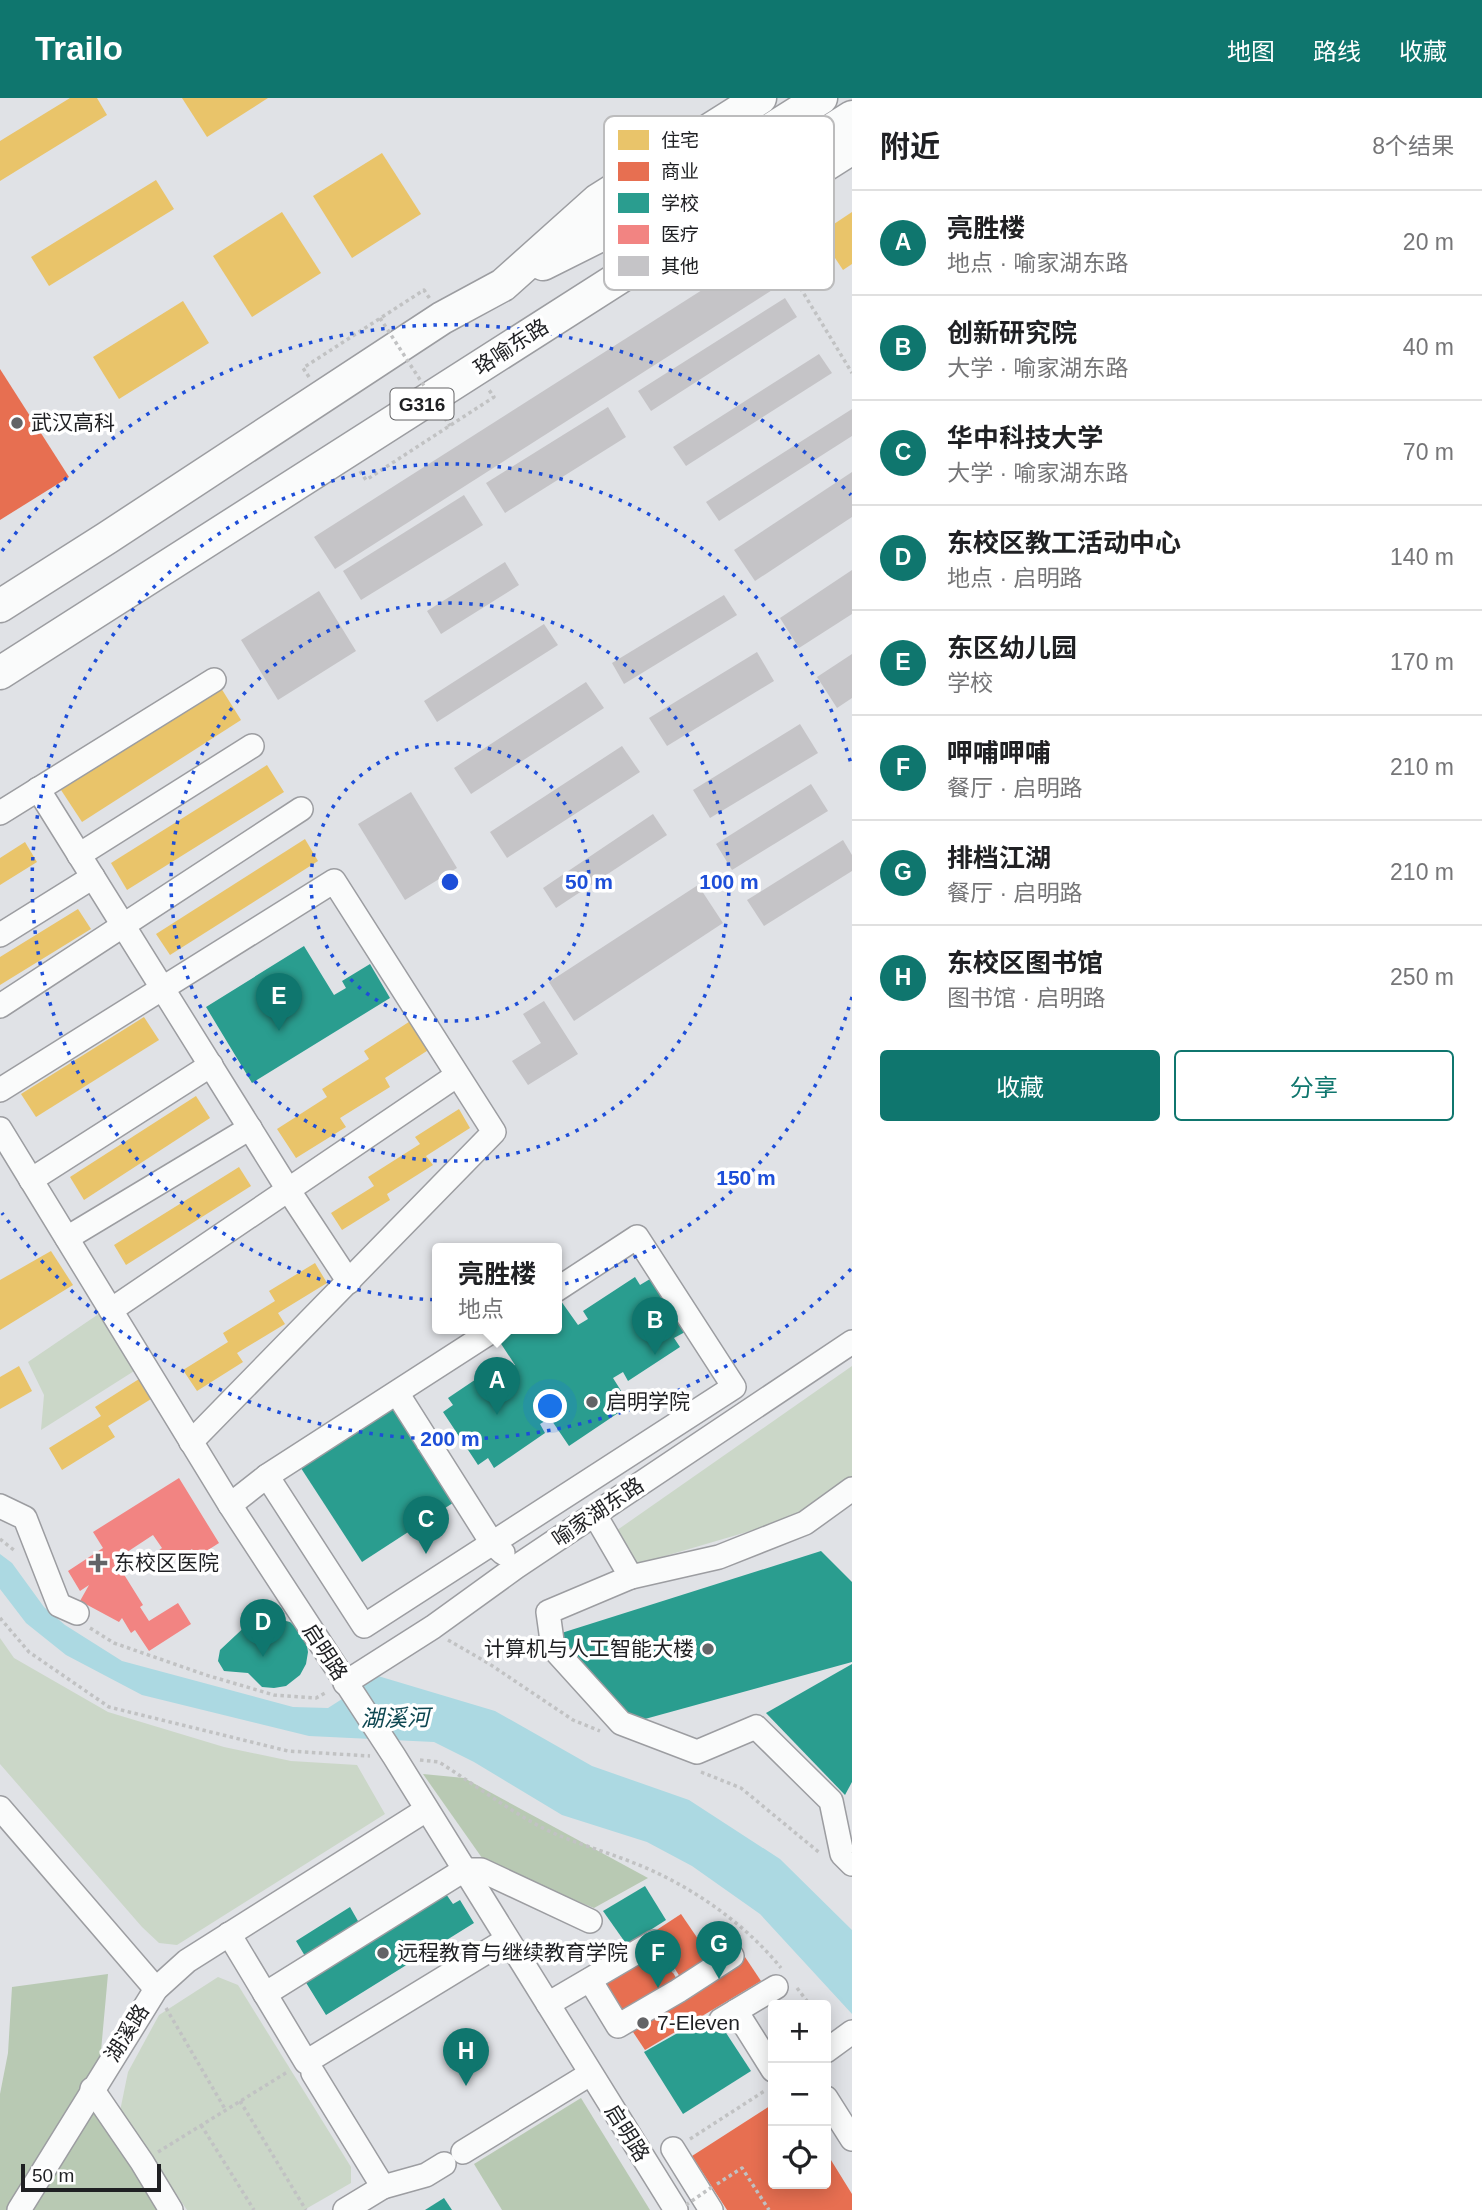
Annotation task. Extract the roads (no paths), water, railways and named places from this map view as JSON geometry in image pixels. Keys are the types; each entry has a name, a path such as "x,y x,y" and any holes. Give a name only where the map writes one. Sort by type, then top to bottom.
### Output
{"highway":[{"name":"G316","path":"731,116 760,98"},
{"path":"792,116 821,98"},
{"path":"834,128 852,117"},
{"name":"珞喻东路","path":"834,160 852,148"},
{"name":"G316","path":"0,606 442,318 503,285 604,196"},
{"path":"503,285 604,234"},
{"name":"珞喻东路","path":"0,673 604,287"}],"street":[{"path":"0,813 215,680"},
{"path":"79,855 252,746"},
{"path":"38,789 289,1191 349,1282"},
{"path":"0,1006 301,809"},
{"path":"0,935 93,877"},
{"path":"0,1090 334,881 494,1132 191,1442"},
{"path":"31,1180 211,1065"},
{"path":"111,1310 456,1076"},
{"path":"67,1238 250,1128"},
{"name":"启明路","path":"0,1129 230,1505 394,1757 590,2074 681,2207"},
{"path":"267,1476 364,1626 734,1387 637,1237 562,1286"},
{"path":"230,1505 267,1476 487,1334"},
{"name":"喻家湖东路","path":"346,1684 852,1342"},
{"path":"397,1393 492,1543 516,1567"},
{"path":"849,1497 805,1523 719,1557 631,1577 548,1612 553,1648 621,1723 697,1752 756,1727 831,1801 842,1854 852,1864"},
{"path":"0,1506 25,1518 59,1605 84,1620"},
{"path":"595,1515 631,1577"},
{"name":"湖溪路","path":"0,1808 156,1989 19,2210"},
{"path":"156,1989 187,1961 426,1810"},
{"path":"265,1994 464,1870 481,1870 590,1921"},
{"path":"229,1934 383,2187"},
{"path":"309,2067 506,1940"},
{"path":"548,2004 654,1942"},
{"path":"590,1980 618,2026 732,1956"},
{"path":"768,2064 729,2015 783,1979"},
{"path":"831,2047 850,2034"},
{"path":"345,2210 383,2187 426,2175 590,2074"},
{"path":"92,2089 171,2210"},
{"path":"831,2106 852,2139"},
{"path":"679,2145 711,2210"}],"water":[{"name":"湖溪河","path":"0,1554 12,1563 44,1607 65,1625 122,1661 293,1707 328,1708 378,1676 495,1711 592,1766 689,1800 780,1859 852,1930 852,2014 760,1914 692,1866 647,1842 562,1815 474,1762 434,1742 309,1736 142,1695 66,1655 26,1623 0,1589"}],"place":[{"name":"武汉高科","path":"17,423"},
{"name":"东区幼儿园","path":"279,1031"},
{"name":"创新研究院","path":"655,1355"},
{"name":"启明学院","path":"592,1402"},
{"name":"亮胜楼","path":"497,1415"},
{"name":"华中科技大学","path":"426,1554"},
{"name":"东校区医院","path":"98,1563"},
{"name":"计算机与人工智能大楼","path":"708,1649"},
{"name":"东校区教工活动中心","path":"263,1657"},
{"name":"远程教育与继续教育学院","path":"383,1953"},
{"name":"排档江湖","path":"719,1979"},
{"name":"呷哺呷哺","path":"658,1988"},
{"name":"7-Eleven","path":"643,2023"},
{"name":"东校区图书馆","path":"466,2086"}]}
